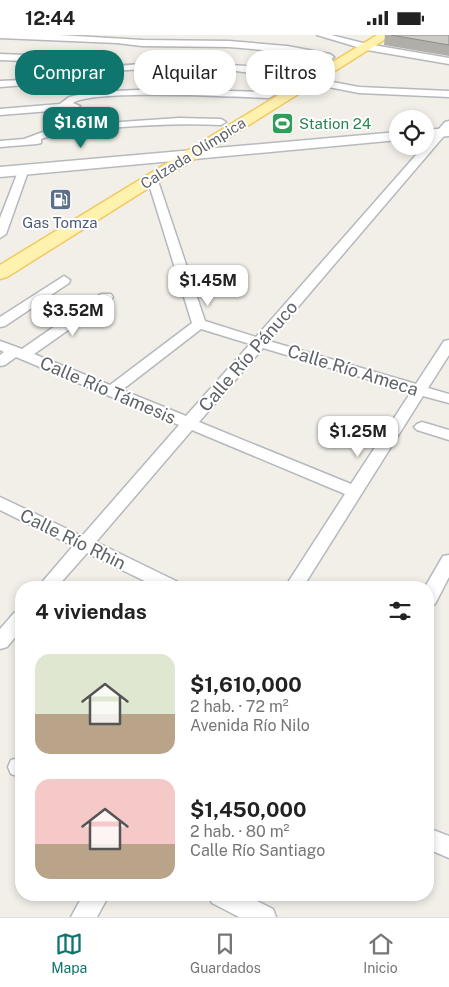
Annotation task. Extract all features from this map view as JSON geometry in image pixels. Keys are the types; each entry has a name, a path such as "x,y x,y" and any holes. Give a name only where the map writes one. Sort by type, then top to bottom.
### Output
{"main road":[{"name":"Calzada Olímpica","path":"335,55 368,39"},
{"name":"Calzada Olímpica","path":"335,60 368,39"},
{"name":"Calzada Olímpica","path":"0,256 269,95"},
{"name":"Calzada Olímpica","path":"0,273 189,155 281,95"}],"street":[{"path":"0,35 117,40 142,43 163,42 254,46 282,50"},
{"path":"320,35 368,39 449,61"},
{"path":"0,57 15,57"},
{"path":"124,67 209,66 246,68"},
{"path":"0,84 15,83"},
{"path":"335,85 359,90 449,95"},
{"path":"0,112 64,107 90,103 113,95 160,92 246,94"},
{"path":"0,144 68,138 85,127 173,121 221,122"},
{"path":"434,132 447,129"},
{"name":"Calle Río Pánuco","path":"52,581 447,129"},
{"path":"0,171 389,137"},
{"path":"0,234 24,169"},
{"path":"111,392 199,323 152,178"},
{"path":"0,323 64,280"},
{"path":"0,362 12,350 106,297"},
{"name":"Calle Río Ameca","path":"199,323 449,399"},
{"path":"298,581 449,344"},
{"name":"Calle Río Támesis","path":"12,350 355,491"},
{"path":"422,427 449,435"},
{"name":"Calle Río Rhin","path":"0,503 159,581"},
{"path":"434,589 447,568"},
{"path":"0,642 15,625"},
{"path":"434,841 449,847"},
{"path":"83,917 94,901"},
{"path":"232,901 264,917"}],"building":[{"path":"391,35 449,35 449,45"}],"place":[{"name":"Station 24","path":"283,123"},
{"name":"Gas Tomza","path":"60,199"}]}
